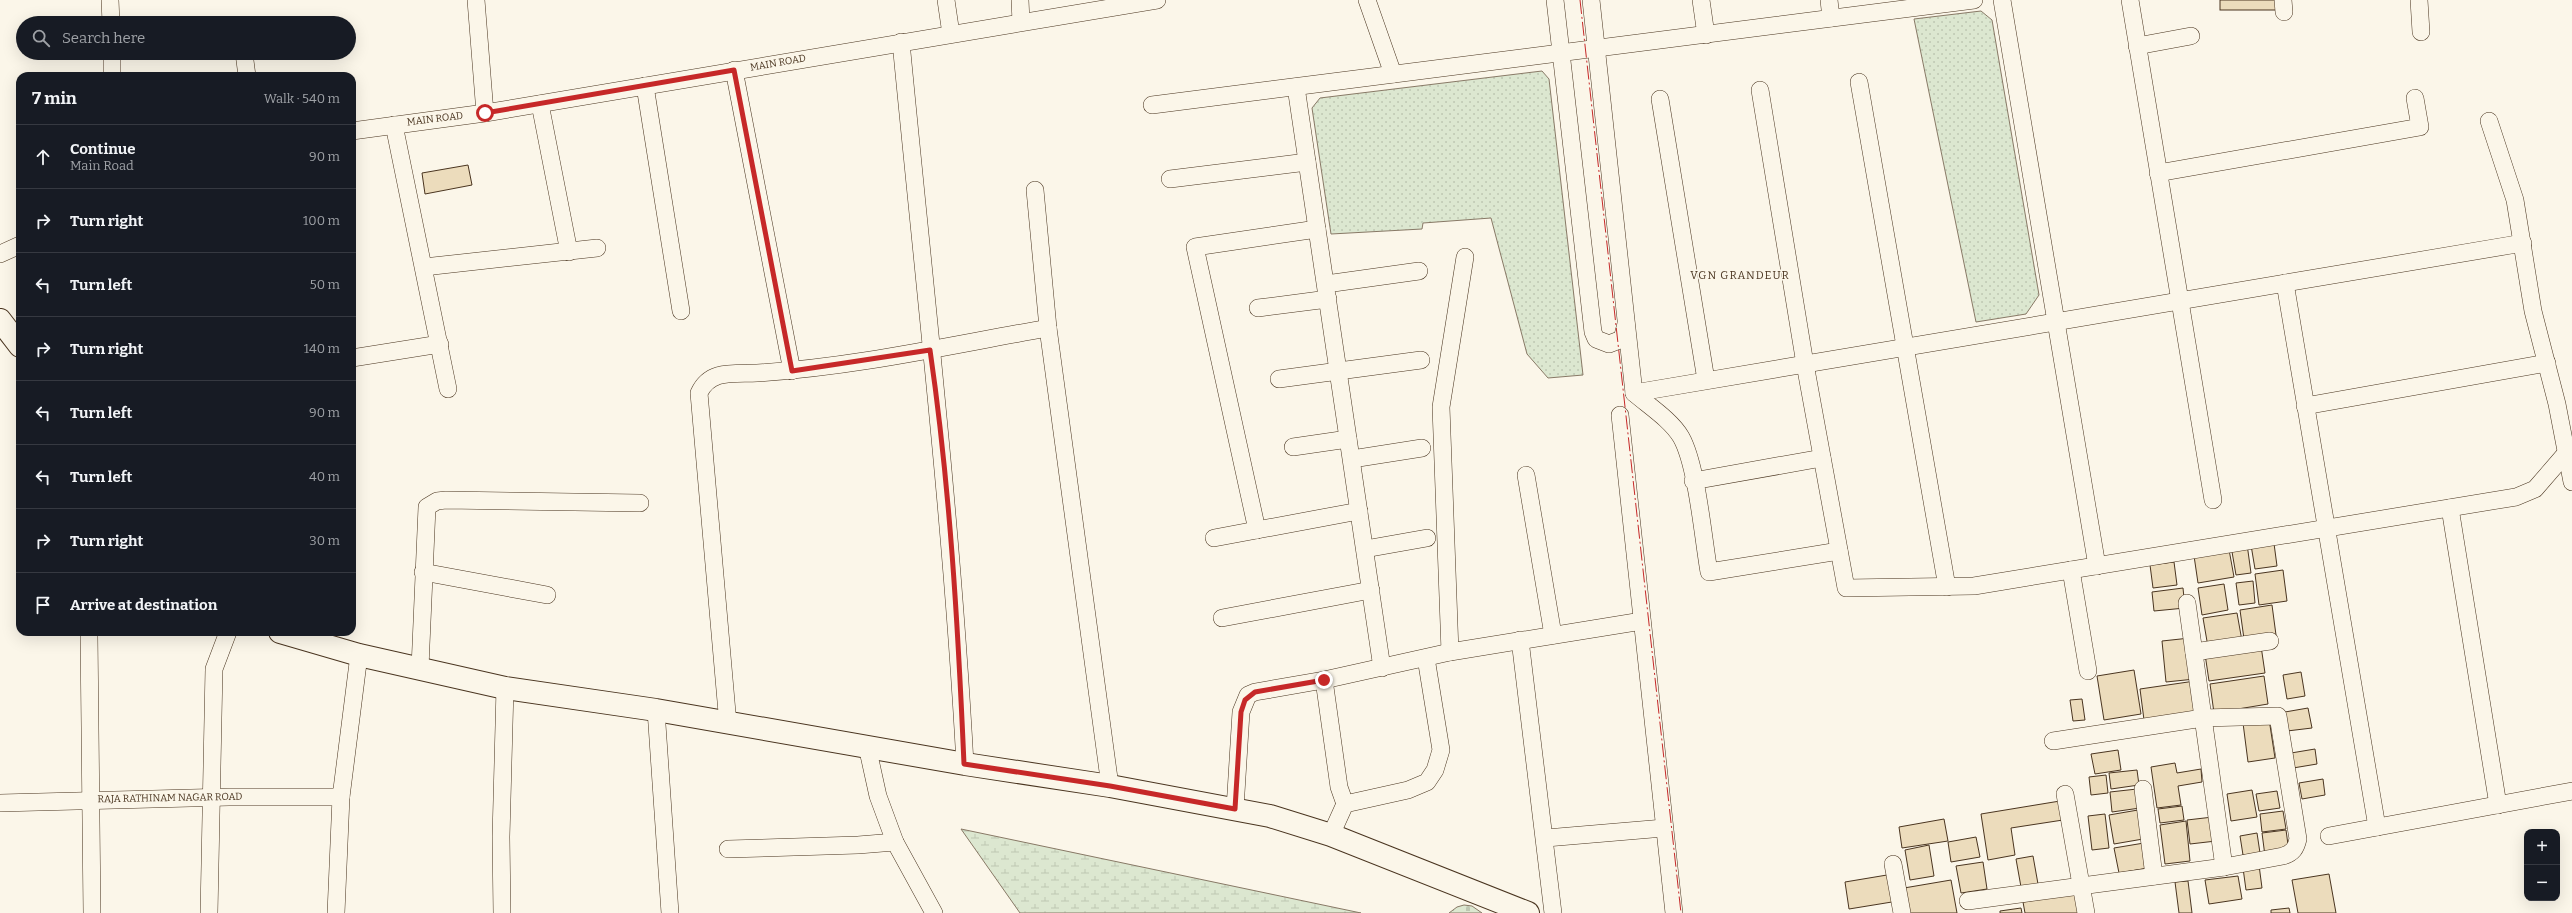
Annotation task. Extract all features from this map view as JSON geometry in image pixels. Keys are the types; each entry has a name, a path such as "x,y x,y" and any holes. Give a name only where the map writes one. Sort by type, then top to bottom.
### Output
{"street":[{"path":"110,0 111,16"},
{"path":"476,0 485,113"},
{"path":"946,0 951,34"},
{"path":"1020,0 1021,22"},
{"name":"MAIN ROAD","path":"356,130 485,113 1157,0"},
{"path":"1367,0 1393,74"},
{"path":"1556,0 1591,321 1596,339 1609,344 1622,339 1626,329 1626,320"},
{"path":"1591,0 1634,393 1681,437 1693,481 1709,572 1839,551"},
{"path":"1701,0 1706,35"},
{"path":"1829,0 1831,18"},
{"path":"1152,105 1974,0"},
{"path":"2002,0 2097,566"},
{"path":"2130,0 2213,500"},
{"path":"2418,0 2421,32"},
{"path":"2137,46 2191,36"},
{"path":"901,42 930,350 939,411 955,592 964,764"},
{"path":"112,60 112,72"},
{"path":"245,60 246,72"},
{"path":"734,70 792,371"},
{"path":"1859,82 1948,587"},
{"path":"645,86 681,311"},
{"path":"1296,86 1382,668"},
{"path":"1760,90 1805,364 1846,588 1974,586 2527,494 2546,478 2567,452"},
{"path":"2158,173 2420,127 2415,98"},
{"path":"1660,99 1706,380"},
{"path":"540,104 569,252"},
{"path":"2489,121 2515,200 2533,311 2547,363 2567,452 2572,482"},
{"path":"394,125 448,389"},
{"path":"1170,179 1307,162"},
{"path":"1036,190 1048,328 1110,786"},
{"path":"1258,530 1195,247 1317,229"},
{"path":"1634,393 2523,243"},
{"path":"0,254 16,247"},
{"path":"424,267 597,248"},
{"path":"1450,652 1441,407 1465,257"},
{"path":"1258,308 1419,271"},
{"path":"2285,283 2377,827"},
{"path":"0,320 16,341"},
{"path":"728,724 699,393 704,382 712,377 792,371 930,350 1048,328"},
{"path":"356,357 440,344"},
{"path":"1279,379 1421,360"},
{"path":"2305,406 2547,363"},
{"path":"1620,415 1674,913"},
{"path":"1293,447 1348,439"},
{"path":"1352,459 1422,448"},
{"path":"1693,481 1822,458"},
{"path":"1526,475 1553,634"},
{"path":"420,668 424,514 427,507 437,502 640,503"},
{"path":"2450,508 2498,804"},
{"path":"1214,538 1359,511"},
{"path":"1365,549 1427,538"},
{"path":"2071,570 2088,671"},
{"path":"423,572 547,595"},
{"path":"1222,618 1371,590"},
{"path":"2187,603 2224,866"},
{"path":"1235,809 1241,712 1245,700 1255,692 1324,680 1450,652 1553,634 1642,621"},
{"path":"89,636 92,913"},
{"path":"209,913 214,669 226,636"},
{"path":"294,636 359,655 505,688 656,710 728,724 867,746 964,764 1110,786 1235,809 1330,835 1528,913"},
{"path":"1520,640 1546,838 1553,913"},
{"path":"2194,652 2270,641"},
{"path":"336,913 341,797 359,655"},
{"path":"1345,804 1408,790 1427,782 1435,770 1441,750 1426,658"},
{"path":"1324,680 1339,787 1345,804 1330,835"},
{"path":"502,913 501,837 505,688"},
{"path":"656,710 670,913"},
{"path":"1968,901 2224,866 2291,853 2296,847 2298,839 2278,716 2203,718 2052,741"},
{"path":"867,746 878,796 895,842 934,913"},
{"path":"2143,788 2154,876"},
{"path":"2329,836 2572,791"},
{"path":"2065,794 2086,913"},
{"name":"RAJA RATHINAM NAGAR ROAD","path":"0,803 90,799 341,797"},
{"path":"1546,838 1664,828"},
{"path":"728,849 858,846 895,842"},
{"path":"1893,864 1902,913"}],"green space":[{"path":"1981,11 1992,20 2039,295 2026,314 1976,322 1914,19"},
{"path":"1542,71 1549,79 1583,375 1548,378 1527,354 1491,218 1423,223 1422,229 1331,234 1312,108 1320,98"},
{"path":"961,829 1361,913 1020,913"},
{"path":"1464,905 1472,906 1482,913 1449,913 1457,907"}],"building":[{"path":"2220,0 2277,0 2277,10 2220,10"},
{"path":"468,165 472,185 425,194 422,173"},
{"path":"2273,536 2277,566 2255,569 2250,539"},
{"path":"2228,544 2234,577 2198,583 2193,549"},
{"path":"2247,544 2251,573 2236,575 2231,546"},
{"path":"2174,562 2177,585 2153,588 2150,565"},
{"path":"2283,570 2287,601 2259,605 2255,574"},
{"path":"2253,581 2255,603 2239,605 2236,583"},
{"path":"2224,584 2228,610 2202,615 2198,588"},
{"path":"2183,588 2185,608 2154,611 2152,592"},
{"path":"2272,605 2276,635 2244,639 2240,610"},
{"path":"2237,613 2242,641 2208,647 2203,618"},
{"path":"2190,638 2195,679 2166,682 2162,641"},
{"path":"2261,646 2265,673 2209,681 2205,654"},
{"path":"2134,670 2141,714 2104,720 2097,676"},
{"path":"2301,672 2305,696 2287,699 2283,675"},
{"path":"2264,676 2268,704 2214,713 2210,684"},
{"path":"2195,681 2199,713 2144,720 2140,689"},
{"path":"2082,699 2085,720 2073,721 2070,700"},
{"path":"2308,708 2312,728 2287,731 2285,712"},
{"path":"2269,719 2275,758 2248,762 2243,723"},
{"path":"2315,749 2317,764 2293,768 2291,753"},
{"path":"2118,750 2121,770 2095,774 2091,754"},
{"path":"2175,763 2177,773 2201,769 2202,782 2178,786 2181,805 2157,808 2151,767"},
{"path":"2137,770 2139,785 2111,789 2109,773"},
{"path":"2106,775 2108,793 2091,795 2089,777"},
{"path":"2323,779 2325,795 2302,799 2299,783"},
{"path":"2137,789 2140,808 2112,812 2110,792"},
{"path":"2252,790 2257,817 2231,821 2227,794"},
{"path":"2277,791 2280,808 2259,811 2256,794"},
{"path":"2060,801 2063,820 2011,828 2015,855 1988,860 1981,814"},
{"path":"2182,806 2184,820 2160,823 2158,809"},
{"path":"2138,810 2143,839 2114,844 2109,815"},
{"path":"2283,811 2286,829 2262,832 2260,814"},
{"path":"2105,814 2109,848 2092,850 2088,816"},
{"path":"2213,817 2216,841 2190,844 2187,820"},
{"path":"1944,819 1948,841 1902,848 1899,827"},
{"path":"2186,821 2190,861 2165,864 2160,825"},
{"path":"2286,830 2289,852 2265,856 2262,833"},
{"path":"2257,833 2260,853 2243,855 2240,836"},
{"path":"1976,837 1980,857 1951,862 1948,842"},
{"path":"2144,843 2148,868 2119,873 2114,848"},
{"path":"1929,845 1934,876 1910,880 1905,850"},
{"path":"2033,856 2038,884 2021,887 2016,859"},
{"path":"1983,862 1987,889 1961,893 1956,866"},
{"path":"2259,865 2262,888 2246,890 2243,868"},
{"path":"1893,874 1898,901 1849,909 1845,882"},
{"path":"2329,874 2336,913 2298,913 2292,880"},
{"path":"2238,876 2242,899 2209,904 2205,880"},
{"path":"1951,880 1957,913 1908,913 1904,888"},
{"path":"2188,881 2192,913 2179,913 2175,882"},
{"path":"2078,893 2081,913 2025,913 2023,902"},
{"path":"2021,908 2022,913 2000,913 2000,911"},
{"path":"2289,908 2290,913 2271,913 2271,910"}],"power":[{"path":"1580,0 1681,913"}],"district":[{"name":"VGN GRANDEUR","path":"1740,275"}],"route":[{"path":"485,113 734,70 792,371 930,350 939,411 955,592 964,764 1110,786 1235,809 1241,712 1248,695 1270,688 1324,680"}]}
